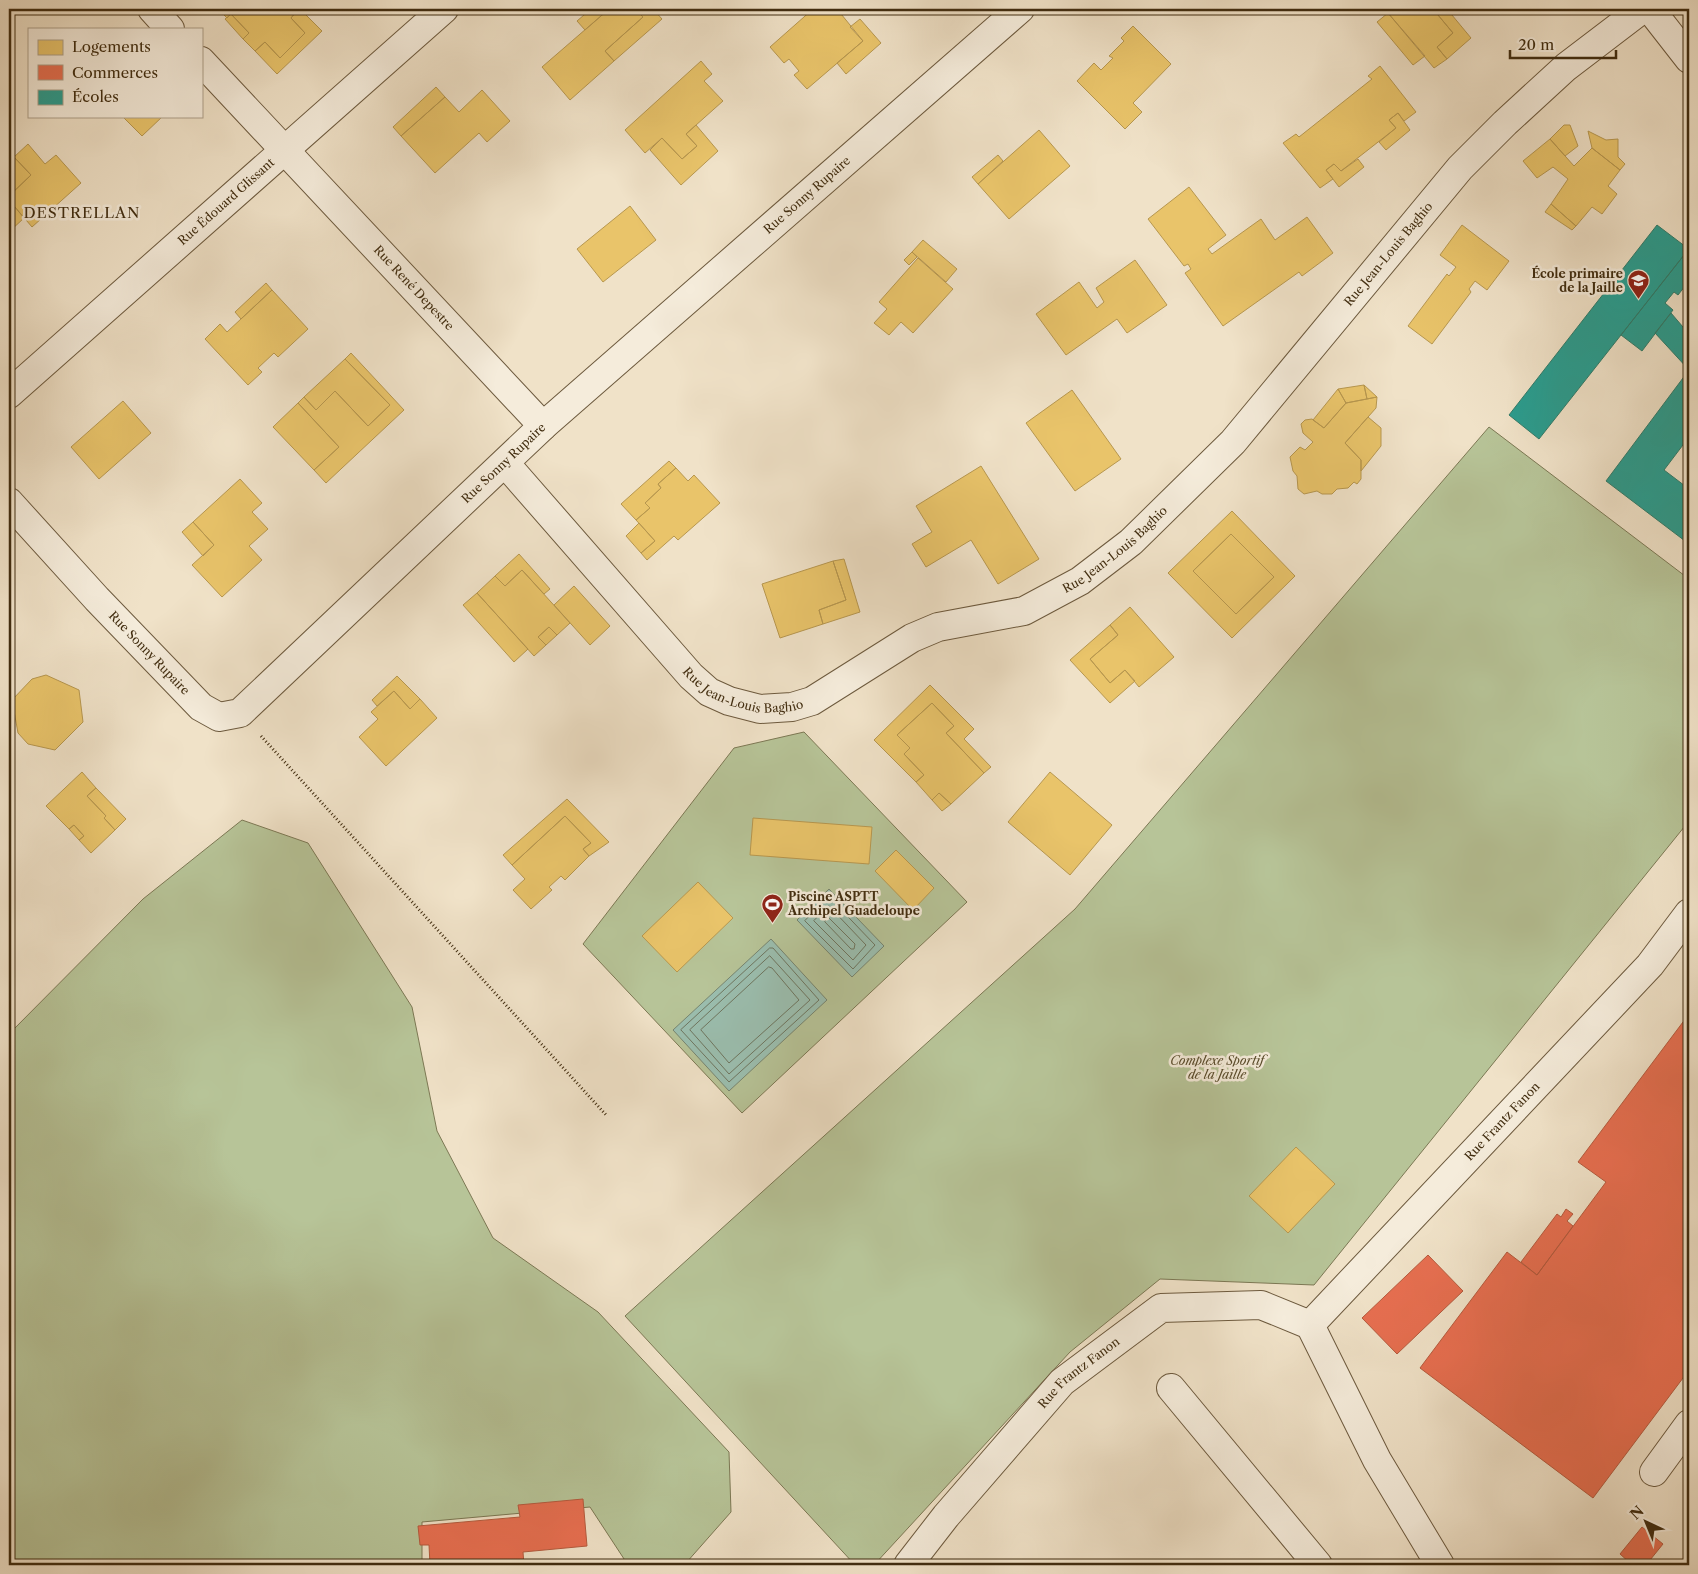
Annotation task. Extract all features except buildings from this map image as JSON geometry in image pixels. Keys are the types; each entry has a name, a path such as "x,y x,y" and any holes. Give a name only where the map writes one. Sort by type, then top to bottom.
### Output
{"street":[{"path":"152,9 169,28"},
{"name":"Rue Édouard Glissant","path":"9,394 444,9"},
{"name":"Rue Sonny Rupaire","path":"9,502 97,599 201,707 219,717 240,713 543,426 1020,9"},
{"name":"Rue Jean-Louis Baghio","path":"505,463 691,676 709,692 729,701 760,709 792,708 812,701 912,638 938,627 1024,611 1080,581 1131,542 1233,442 1460,168 1505,122 1566,67 1642,9"},
{"path":"1650,9 1689,59"},
{"name":"Rue René Depestre","path":"202,62 543,426"},
{"name":"Rue Frantz Fanon","path":"908,1565 946,1516 1062,1382 1161,1308 1261,1306 1310,1325 1650,965 1689,913"},
{"path":"1310,1325 1377,1460 1440,1565"},
{"path":"1171,1388 1318,1565"},
{"path":"1654,1472 1689,1424"}],"path":[{"path":"240,713 607,1116"}],"green space":[{"name":"Complexe Sportif de la Jaille","path":"1489,427 1689,579 1689,821 1314,1285 1160,1279 1070,1352 874,1565 855,1565 625,1316 1075,909"},
{"name":"Piscine ASPTT Archipel Guadeloupe","path":"804,732 967,902 742,1113 583,944 734,748"},
{"path":"242,820 308,843 412,1007 437,1131 493,1238 598,1312 729,1452 731,1512 686,1563 628,1565 590,1507 422,1522 422,1565 9,1565 9,1034 143,899"}],"water":[{"path":"829,889 884,946 852,977 797,920"},
{"path":"771,939 827,1000 729,1091 673,1030"}],"place":[{"name":"École primaire de la Jaille","path":"1639,300"},
{"name":"Piscine ASPTT Archipel Guadeloupe","path":"772,923"}],"district":[{"name":"DESTRELLAN","path":"82,213"}]}
